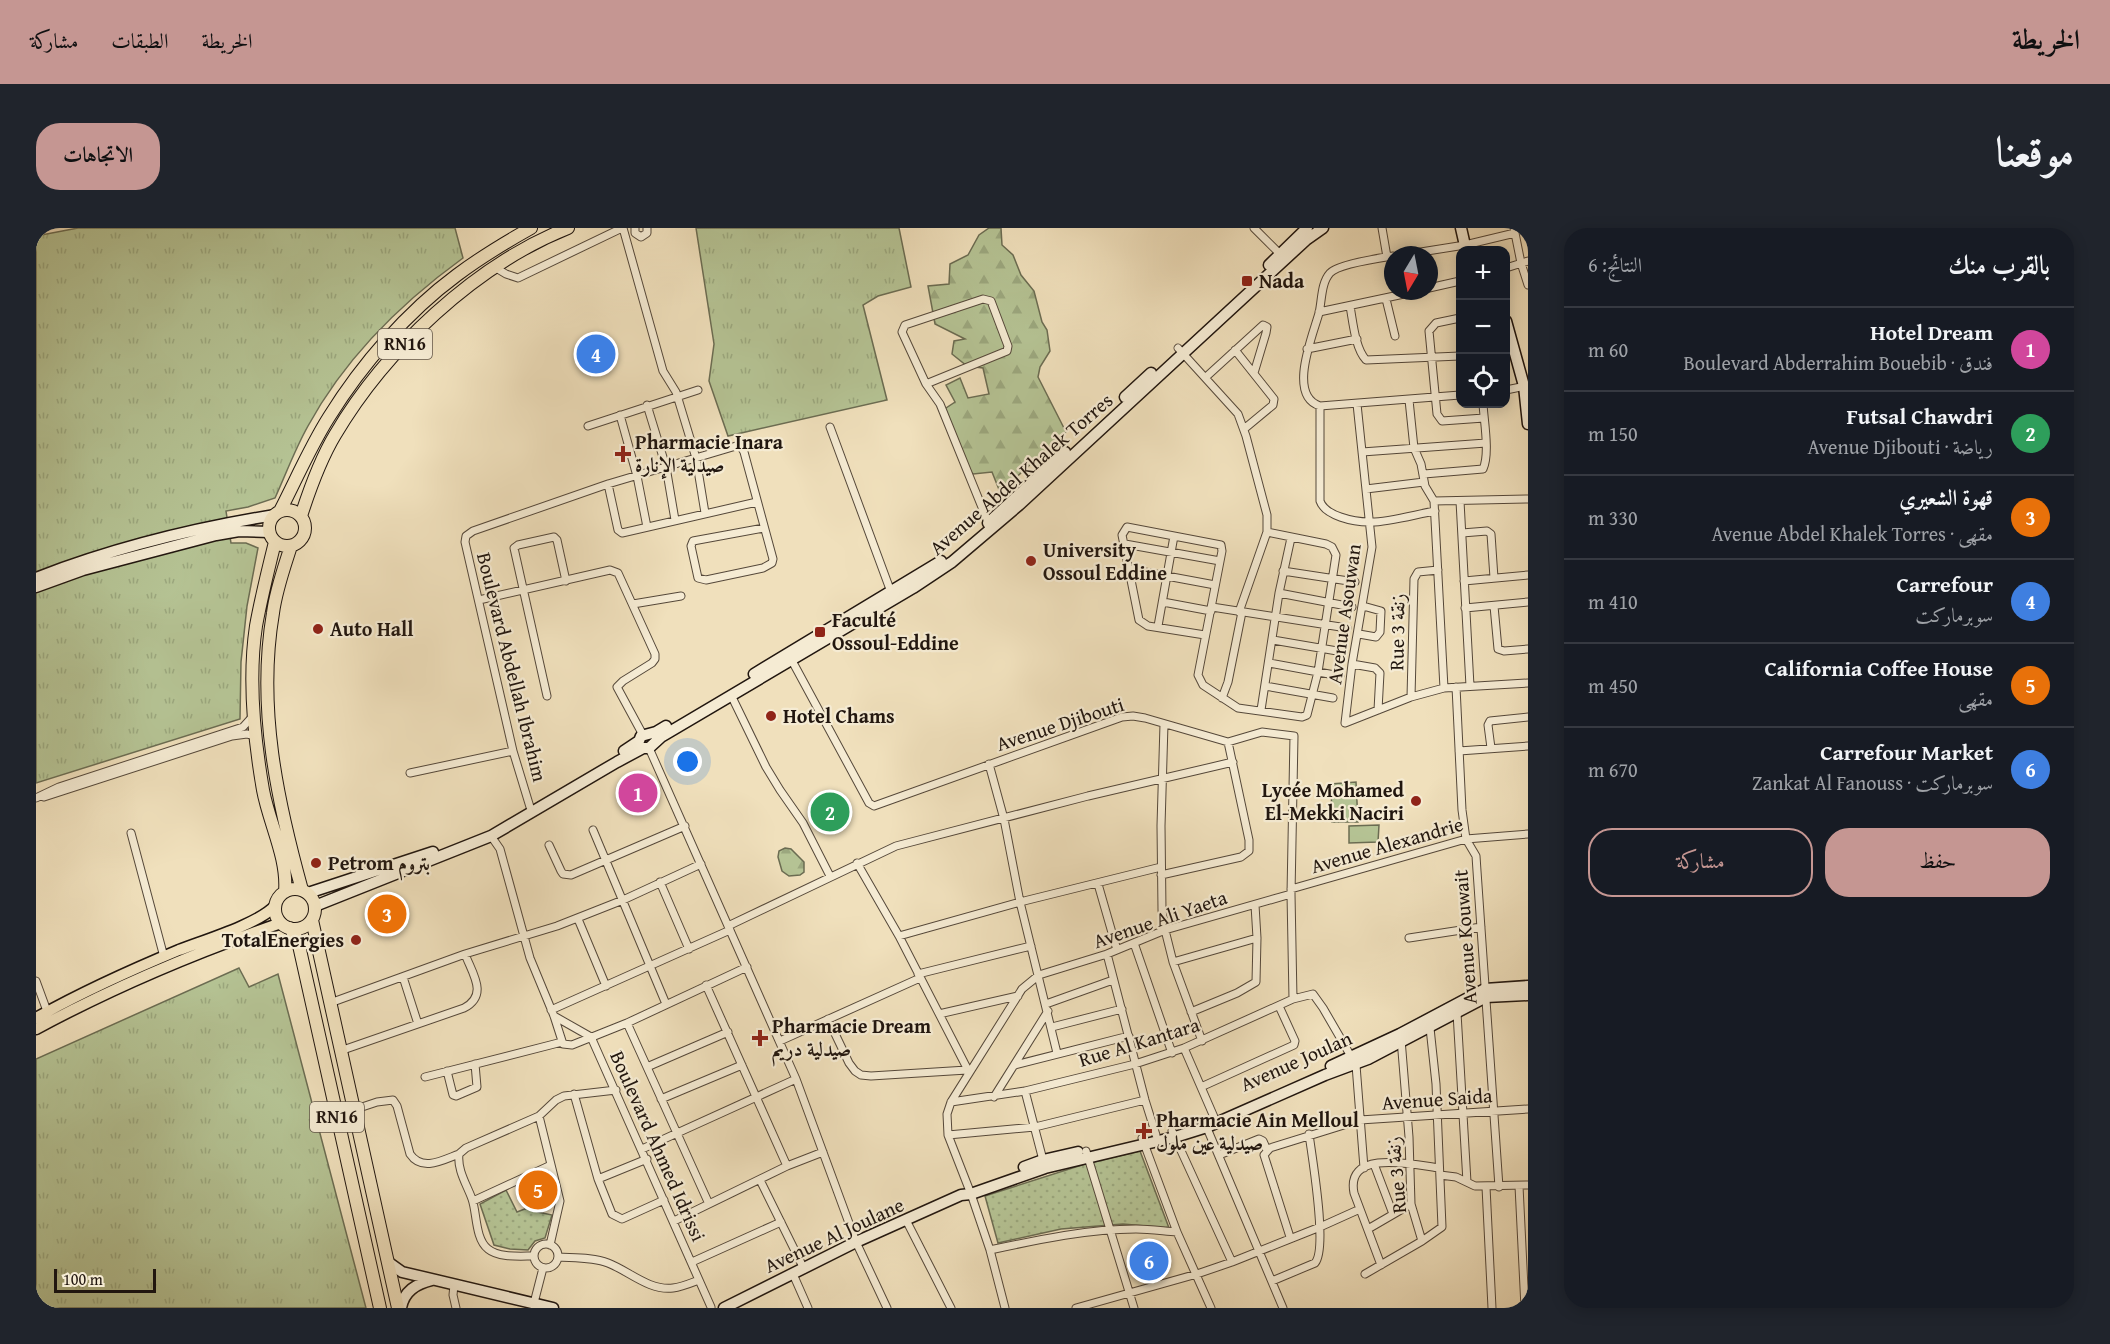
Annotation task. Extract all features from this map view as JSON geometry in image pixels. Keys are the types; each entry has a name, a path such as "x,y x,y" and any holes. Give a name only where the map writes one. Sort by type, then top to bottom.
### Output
{"highway":[{"name":"RN16","path":"285,892 285,872 263,791 254,714 256,629 272,537 271,520 278,513 328,419 356,378 384,345 427,300 457,275 531,228"},
{"name":"RN16","path":"399,1308 312,920 315,906 305,892 272,760 268,717 268,661 272,620 282,572 291,546 297,544 305,534 304,521 300,516 310,486 335,436 372,381 442,306 496,268 568,228"},
{"path":"278,513 291,510 300,516"},
{"path":"272,537 285,546 291,546"},
{"path":"275,906 277,900 290,889 305,892"},
{"name":"RN16","path":"275,906 277,918 298,941 380,1308"},
{"path":"286,926 302,928 312,920"}],"main road":[{"name":"Avenue Abdel Khalek Torres","path":"315,906 496,833 646,742 656,732 926,580 965,552 1181,351 1307,228"},
{"name":"Avenue Abdel Khalek Torres","path":"305,892 476,836 646,742 661,736 731,695 948,555 1306,240 1323,228"},
{"path":"1461,228 1466,246"},
{"path":"1510,346 1526,386 1528,424"},
{"path":"36,578 71,565 208,527 278,513"},
{"path":"36,587 84,570 216,535 239,531 272,537"},
{"path":"36,1018 164,957 260,918 275,906"},
{"path":"36,1029 84,1003 131,982 286,926"},
{"name":"Avenue Joulan","path":"967,1192 1044,1164 1174,1134 1354,1061 1486,993 1528,986"},
{"name":"Avenue Joulan","path":"1401,1038 1430,1028 1486,993 1528,995"},
{"name":"Avenue Joulan","path":"1144,1141 1156,1135 1174,1134"},
{"name":"Avenue Al Joulane","path":"724,1308 856,1242 967,1192"},
{"path":"388,1262 402,1272 553,1308"},
{"path":"399,1308 409,1291 424,1282 434,1280"}],"street":[{"path":"496,268 518,278 623,228 663,371 678,397 696,458 705,513"},
{"path":"627,241 635,230 641,237 645,235 647,228"},
{"path":"1254,228 1280,255"},
{"path":"1382,228 1387,246"},
{"path":"1472,246 1515,231 1525,262 1528,285"},
{"path":"1438,251 1456,249"},
{"path":"1384,258 1334,270 1326,280 1307,349 1305,394 1312,404 1320,406 1456,395"},
{"path":"1510,267 1525,262"},
{"path":"1438,286 1456,282"},
{"path":"926,384 1007,351 1008,346 991,301 983,299 902,328 926,384 940,404 988,522"},
{"path":"1319,312 1384,299"},
{"path":"1386,300 1395,336"},
{"path":"1350,306 1357,339 1366,360 1456,356"},
{"path":"1456,319 1436,322 1431,327 1430,342 1438,417 1442,421 1484,418"},
{"path":"1206,377 1260,326 1265,325 1266,333 1254,373"},
{"path":"1307,349 1357,339"},
{"path":"1235,350 1275,402 1244,429"},
{"path":"1181,351 1232,406 1244,429 1267,515 1267,532 1240,612 1228,682 1222,698"},
{"path":"1510,389 1526,386"},
{"path":"588,426 698,390"},
{"path":"1409,400 1414,448 1427,491 1434,501 1444,688"},
{"name":"Avenue Asouwan","path":"1357,404 1372,548 1364,606 1352,664 1346,723 1378,710"},
{"path":"647,405 666,467 675,520"},
{"path":"1320,406 1322,505 1330,514 1369,522 1435,511"},
{"path":"1366,489 1483,470 1486,444 1483,408"},
{"path":"620,415 637,476 647,527"},
{"path":"830,428 891,592"},
{"path":"1362,452 1486,444"},
{"path":"757,502 623,533 619,531 608,484 735,446 741,447 744,452 773,559 768,567 706,580 698,578 691,546 693,542 764,528"},
{"name":"Boulevard Abdellah Ibrahim","path":"530,807 513,751 465,542 466,536 473,531 608,484"},
{"path":"1434,501 1528,498"},
{"path":"1460,501 1470,686"},
{"path":"1205,635 1148,626 1139,620 1122,535 1127,527 1219,544 1222,547 1198,675 1199,680 1238,708 1305,716 1309,711 1318,672 1336,555 1332,547 1326,544 1267,532"},
{"path":"1462,533 1487,531 1491,534 1494,578"},
{"path":"1158,626 1174,536"},
{"path":"547,696 514,548 550,537 557,540 566,581"},
{"path":"1261,710 1279,593 1291,538"},
{"path":"1125,544 1220,561"},
{"path":"1129,569 1215,585"},
{"path":"479,600 613,570 620,574 655,659 620,683 617,689 646,742 685,826 780,1041 856,1242 887,1308"},
{"name":"Rue 3 زنقة","path":"1411,697 1414,579 1418,572 1438,570"},
{"path":"1284,571 1355,582"},
{"path":"1464,581 1528,575"},
{"path":"1279,593 1352,607"},
{"path":"633,604 681,596"},
{"path":"1163,602 1347,628"},
{"path":"1465,608 1528,603"},
{"path":"1359,634 1376,637 1380,632 1381,611 1364,606"},
{"path":"1494,606 1498,649 1504,651 1528,649"},
{"path":"1273,640 1343,652"},
{"name":"Avenue Djibouti","path":"790,656 869,803 874,806 1122,717 1133,716 1228,742"},
{"path":"1269,663 1340,676"},
{"path":"1352,664 1375,668 1380,673 1378,710 1411,697 1444,688 1528,683"},
{"path":"1265,686 1333,698"},
{"name":"Avenue Kouwait","path":"1456,687 1462,810 1466,839 1476,856 1499,1187"},
{"path":"731,695 766,767 803,824 830,876"},
{"path":"36,798 59,787 243,727 250,722 254,714"},
{"path":"1491,748 1488,725 1490,721 1528,717"},
{"path":"1164,724 1161,871 1165,930 1173,962 1202,1041"},
{"path":"899,936 1020,902 1161,871 1241,857 1248,852 1249,840 1228,742 1262,732 1294,736 1291,892 1293,999 1313,994 1354,1061 1364,1168"},
{"path":"36,798 232,736 246,734 256,736"},
{"path":"1459,751 1528,746"},
{"path":"410,772 513,751"},
{"path":"553,1013 606,986 689,949 830,876 896,846 1088,796 1233,762"},
{"path":"989,764 1004,819 1020,902 1057,1053"},
{"path":"549,845 561,871 567,875 685,826"},
{"path":"593,830 666,1005"},
{"path":"131,833 164,957"},
{"path":"496,833 533,966 553,1013 562,1042 567,1045 627,1023 747,967"},
{"path":"496,833 500,849"},
{"name":"Avenue Alexandrie","path":"1291,892 1466,839 1528,834"},
{"path":"857,863 899,936 968,1071"},
{"path":"330,1003 465,954 578,918 701,864"},
{"path":"660,882 689,949"},
{"path":"1098,884 1117,950"},
{"name":"Avenue Ali Yaeta","path":"1039,975 1107,954 1165,930 1291,892"},
{"path":"1191,1012 1252,986 1257,980 1255,904"},
{"path":"578,918 606,986"},
{"path":"1409,938 1481,927"},
{"path":"1173,962 1257,938"},
{"path":"1134,943 1172,1053"},
{"path":"780,1041 919,976 1031,946"},
{"path":"340,1051 464,1008 474,1002 478,987 465,954"},
{"path":"1107,954 1156,1135"},
{"path":"1005,1308 990,1250 948,1135 947,1114 968,1071 1028,982 1039,975"},
{"path":"403,977 418,1024"},
{"path":"994,1097 1047,1008 1113,980"},
{"path":"36,981 47,1011"},
{"path":"706,985 787,1166"},
{"path":"939,1014 1018,996"},
{"name":"Rue Al Kantara","path":"951,1102 1025,1091 1172,1053 1293,999"},
{"path":"1201,1087 1294,1045 1295,1041 1279,1006"},
{"path":"1052,1027 1122,1009"},
{"name":"Boulevard Ahmed Idrissi","path":"553,1013 591,1036 712,1308"},
{"path":"1457,1013 1467,1182"},
{"path":"828,1019 849,1062 861,1075 968,1071"},
{"path":"627,1023 709,1204"},
{"path":"1365,1274 1442,1227 1437,1114 1430,1028"},
{"path":"647,1067 728,1032"},
{"path":"1015,1065 1129,1036"},
{"name":"Rue 3 زنقة","path":"1401,1038 1408,1117 1411,1204 1422,1241"},
{"path":"425,1077 562,1042"},
{"path":"1184,1048 1201,1087 1208,1121 1219,1155 1283,1308"},
{"path":"447,1071 453,1095 456,1096 477,1087 475,1064"},
{"path":"661,1099 742,1065"},
{"path":"642,1149 796,1079"},
{"path":"353,1110 393,1100 397,1106 410,1154 413,1159 429,1164 459,1154 483,1140 539,1116 556,1100 574,1094 616,1090"},
{"path":"1025,1091 1044,1164"},
{"path":"574,1094 598,1179 610,1211 622,1219 664,1200"},
{"path":"948,1135 1035,1128 1145,1100"},
{"name":"Avenue Saida","path":"1267,1150 1309,1134 1360,1120 1528,1109"},
{"path":"539,1116 560,1201 550,1245"},
{"path":"1174,1134 1232,1262"},
{"path":"1272,1281 1317,1262 1319,1259 1320,1227 1309,1134"},
{"path":"1219,1155 1259,1139 1263,1141 1267,1150 1264,1155 1290,1238"},
{"path":"1144,1141 1177,1232 1211,1308"},
{"path":"674,1221 787,1166 823,1152"},
{"path":"459,1154 459,1165 473,1201 481,1237 487,1248 508,1255 534,1256"},
{"path":"1086,1154 1134,1308"},
{"path":"598,1179 647,1159"},
{"path":"1381,1265 1354,1193 1353,1183 1358,1173 1364,1168 1395,1161 1456,1177 1474,1186 1528,1185"},
{"path":"1374,1164 1394,1214"},
{"path":"473,1201 551,1165"},
{"path":"760,1180 804,1269"},
{"path":"1519,1186 1525,1308"},
{"path":"1486,1187 1492,1308"},
{"path":"1368,1229 1411,1204"},
{"path":"1076,1308 1232,1262 1360,1209"},
{"path":"906,1220 951,1308"},
{"path":"692,1262 781,1222"},
{"path":"990,1250 1037,1240 1110,1231 1134,1229 1177,1232"},
{"path":"550,1245 556,1250 558,1257 552,1266 543,1268 536,1263 534,1256 538,1248 550,1245"},
{"path":"558,1257 601,1261 663,1288 672,1288 699,1280"},
{"path":"534,1303 543,1268"},
{"path":"793,1274 808,1308"},
{"path":"454,1285 453,1295 456,1308"}],"green space":[{"path":"78,228 455,228 463,258 396,313 339,377 303,435 275,498 226,511 231,543 246,543 258,548 247,606 241,662 240,719 36,783 36,236"},
{"path":"696,228 899,228 911,287 878,296 863,305 887,400 728,436 709,381 714,344"},
{"path":"989,228 1001,228 1002,245 1013,255 1021,275 1034,291 1042,322 1047,330 1050,351 1040,367 1038,377 1066,432 1000,492 992,472 973,474 965,466 943,410 955,402 946,385 960,378 968,398 989,394 983,368 967,366 952,354 954,341 965,339 935,324 928,286 949,284 950,264 968,255 979,235"},
{"path":"1356,782 1358,822 1332,822 1331,784"},
{"path":"1379,825 1378,842 1349,843 1349,826"},
{"path":"785,848 791,849 804,862 804,872 800,875 789,876 782,871 778,857 779,851"},
{"path":"239,968 249,987 278,974 366,1308 36,1308 36,1059"},
{"path":"1140,1151 1169,1228 1123,1224 1061,1229 998,1243 985,1196 1085,1164"},
{"path":"506,1190 517,1212 535,1205 538,1212 552,1215 545,1238 535,1241 528,1250 494,1245 480,1204"}],"place":[{"name":"Nada","path":"1247,281"},
{"name":"Carrefour","path":"596,354"},
{"name":"Pharmacie Inara صيدلية الإنارة","path":"623,454"},
{"name":"University Ossoul Eddine","path":"1031,561"},
{"name":"Auto Hall","path":"318,629"},
{"name":"Faculté Ossoul-Eddine","path":"820,632"},
{"name":"Hotel Chams","path":"771,716"},
{"name":"Hotel Dream","path":"638,793"},
{"name":"Lycée Mohamed El-Mekki Naciri","path":"1416,801"},
{"name":"Futsal Chawdri","path":"830,812"},
{"name":"Petrom بتروم","path":"316,863"},
{"name":"قهوة الشعيري","path":"387,914"},
{"name":"TotalEnergies","path":"356,940"},
{"name":"Pharmacie Dream صيدلية دريم","path":"760,1038"},
{"name":"Pharmacie Ain Melloul صيدلية عين ملول","path":"1144,1131"},
{"name":"California Coffee House","path":"538,1190"},
{"name":"Carrefour Market","path":"1149,1261"}]}
